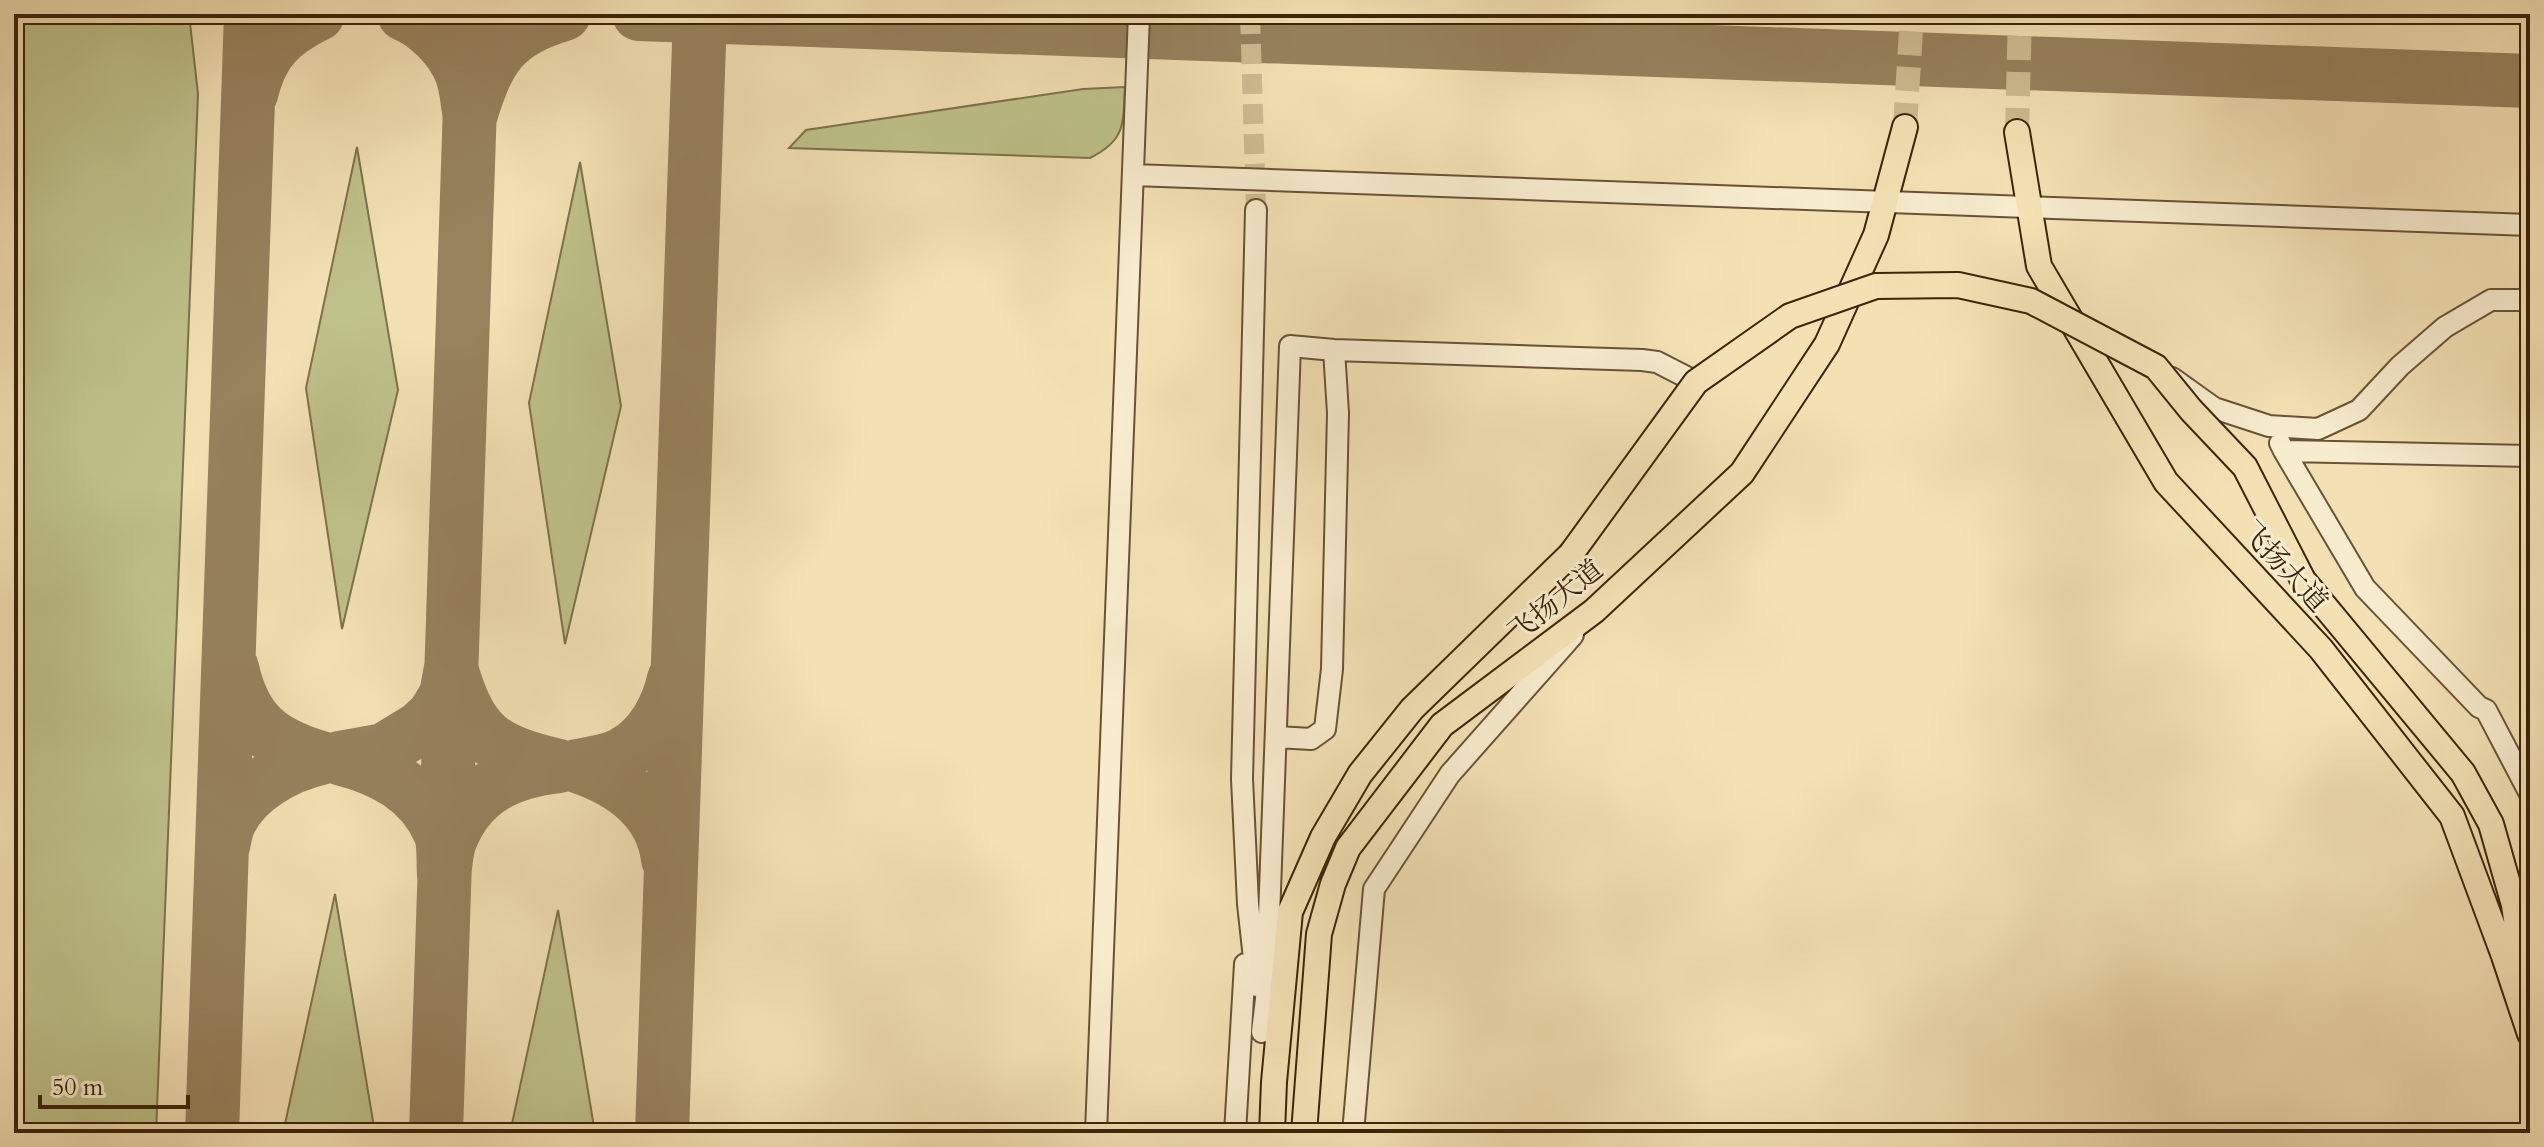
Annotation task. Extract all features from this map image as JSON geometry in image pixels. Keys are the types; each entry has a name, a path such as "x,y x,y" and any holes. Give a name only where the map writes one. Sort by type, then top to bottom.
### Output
{"main road":[{"name":"飞扬大道","path":"1304,1133 1319,934 1333,884 1348,848 1442,725 1594,611 1742,473 1827,344 1876,235 1905,127"},
{"name":"飞扬大道","path":"2017,132 2039,266 2166,482 2321,649 2452,816 2530,1034"},
{"path":"1272,1124 1290,912 1323,837 1360,774 1412,709 1571,554 1696,382 1790,316 1876,286 1958,285 2031,301 2156,367 2191,410 2245,467 2303,580 2463,773 2491,824 2514,905 2530,1017"}],"street":[{"path":"1096,1133 1139,14"},
{"path":"1133,175 2530,225"},
{"path":"1256,210 1242,779 1248,904 1272,1124"},
{"path":"2156,367 2214,408 2269,426 2318,429 2359,410 2400,366 2445,327 2491,300 2530,300"},
{"path":"1262,1032 1277,737 1290,346 1657,362 1696,382"},
{"path":"1277,737 1311,739 1325,729 1332,669 1338,413 1334,350"},
{"path":"2269,426 2365,588 2479,707 2486,710 2530,794"},
{"path":"2284,451 2530,456"},
{"path":"1353,1133 1374,889 1450,774 1594,611"},
{"path":"1235,1133 1248,904"}],"green space":[{"path":"14,14 189,14 198,94 156,1133 14,1133"},
{"path":"2273,14 2530,14 2530,23"},
{"path":"1125,87 1120,130 1110,145 1090,158 789,148 806,130 1083,89"},
{"path":"357,147 398,390 342,629 306,388"},
{"path":"580,162 621,406 565,644 529,403"},
{"path":"335,894 375,1133 283,1133"},
{"path":"558,910 595,1133 510,1133"}],"taxiway":[{"path":"212,1133 251,14"},
{"path":"251,94 260,66 274,45 292,29 318,14"},
{"path":"404,14 430,30 452,54 463,77 470,117 491,63 500,50 526,29 564,14"},
{"path":"436,1133 473,14"},
{"path":"639,14 2530,81"},
{"path":"662,1133 700,14"},
{"path":"223,846 230,821 246,798 281,773 321,758 287,745 262,728 244,703 232,668"},
{"path":"451,668 467,710 487,737 516,754 559,766 509,778 469,806 451,838 444,875 442,837 422,804 385,775 339,758 384,750 420,728 434,715 446,695 451,668"},
{"path":"668,859 658,825 637,799 609,780 577,766 615,758 644,738 658,720 674,679"}],"tunnel":[{"path":"1250,14 1256,210"},
{"path":"1905,127 1912,14"},
{"path":"2017,132 2020,14"}]}
